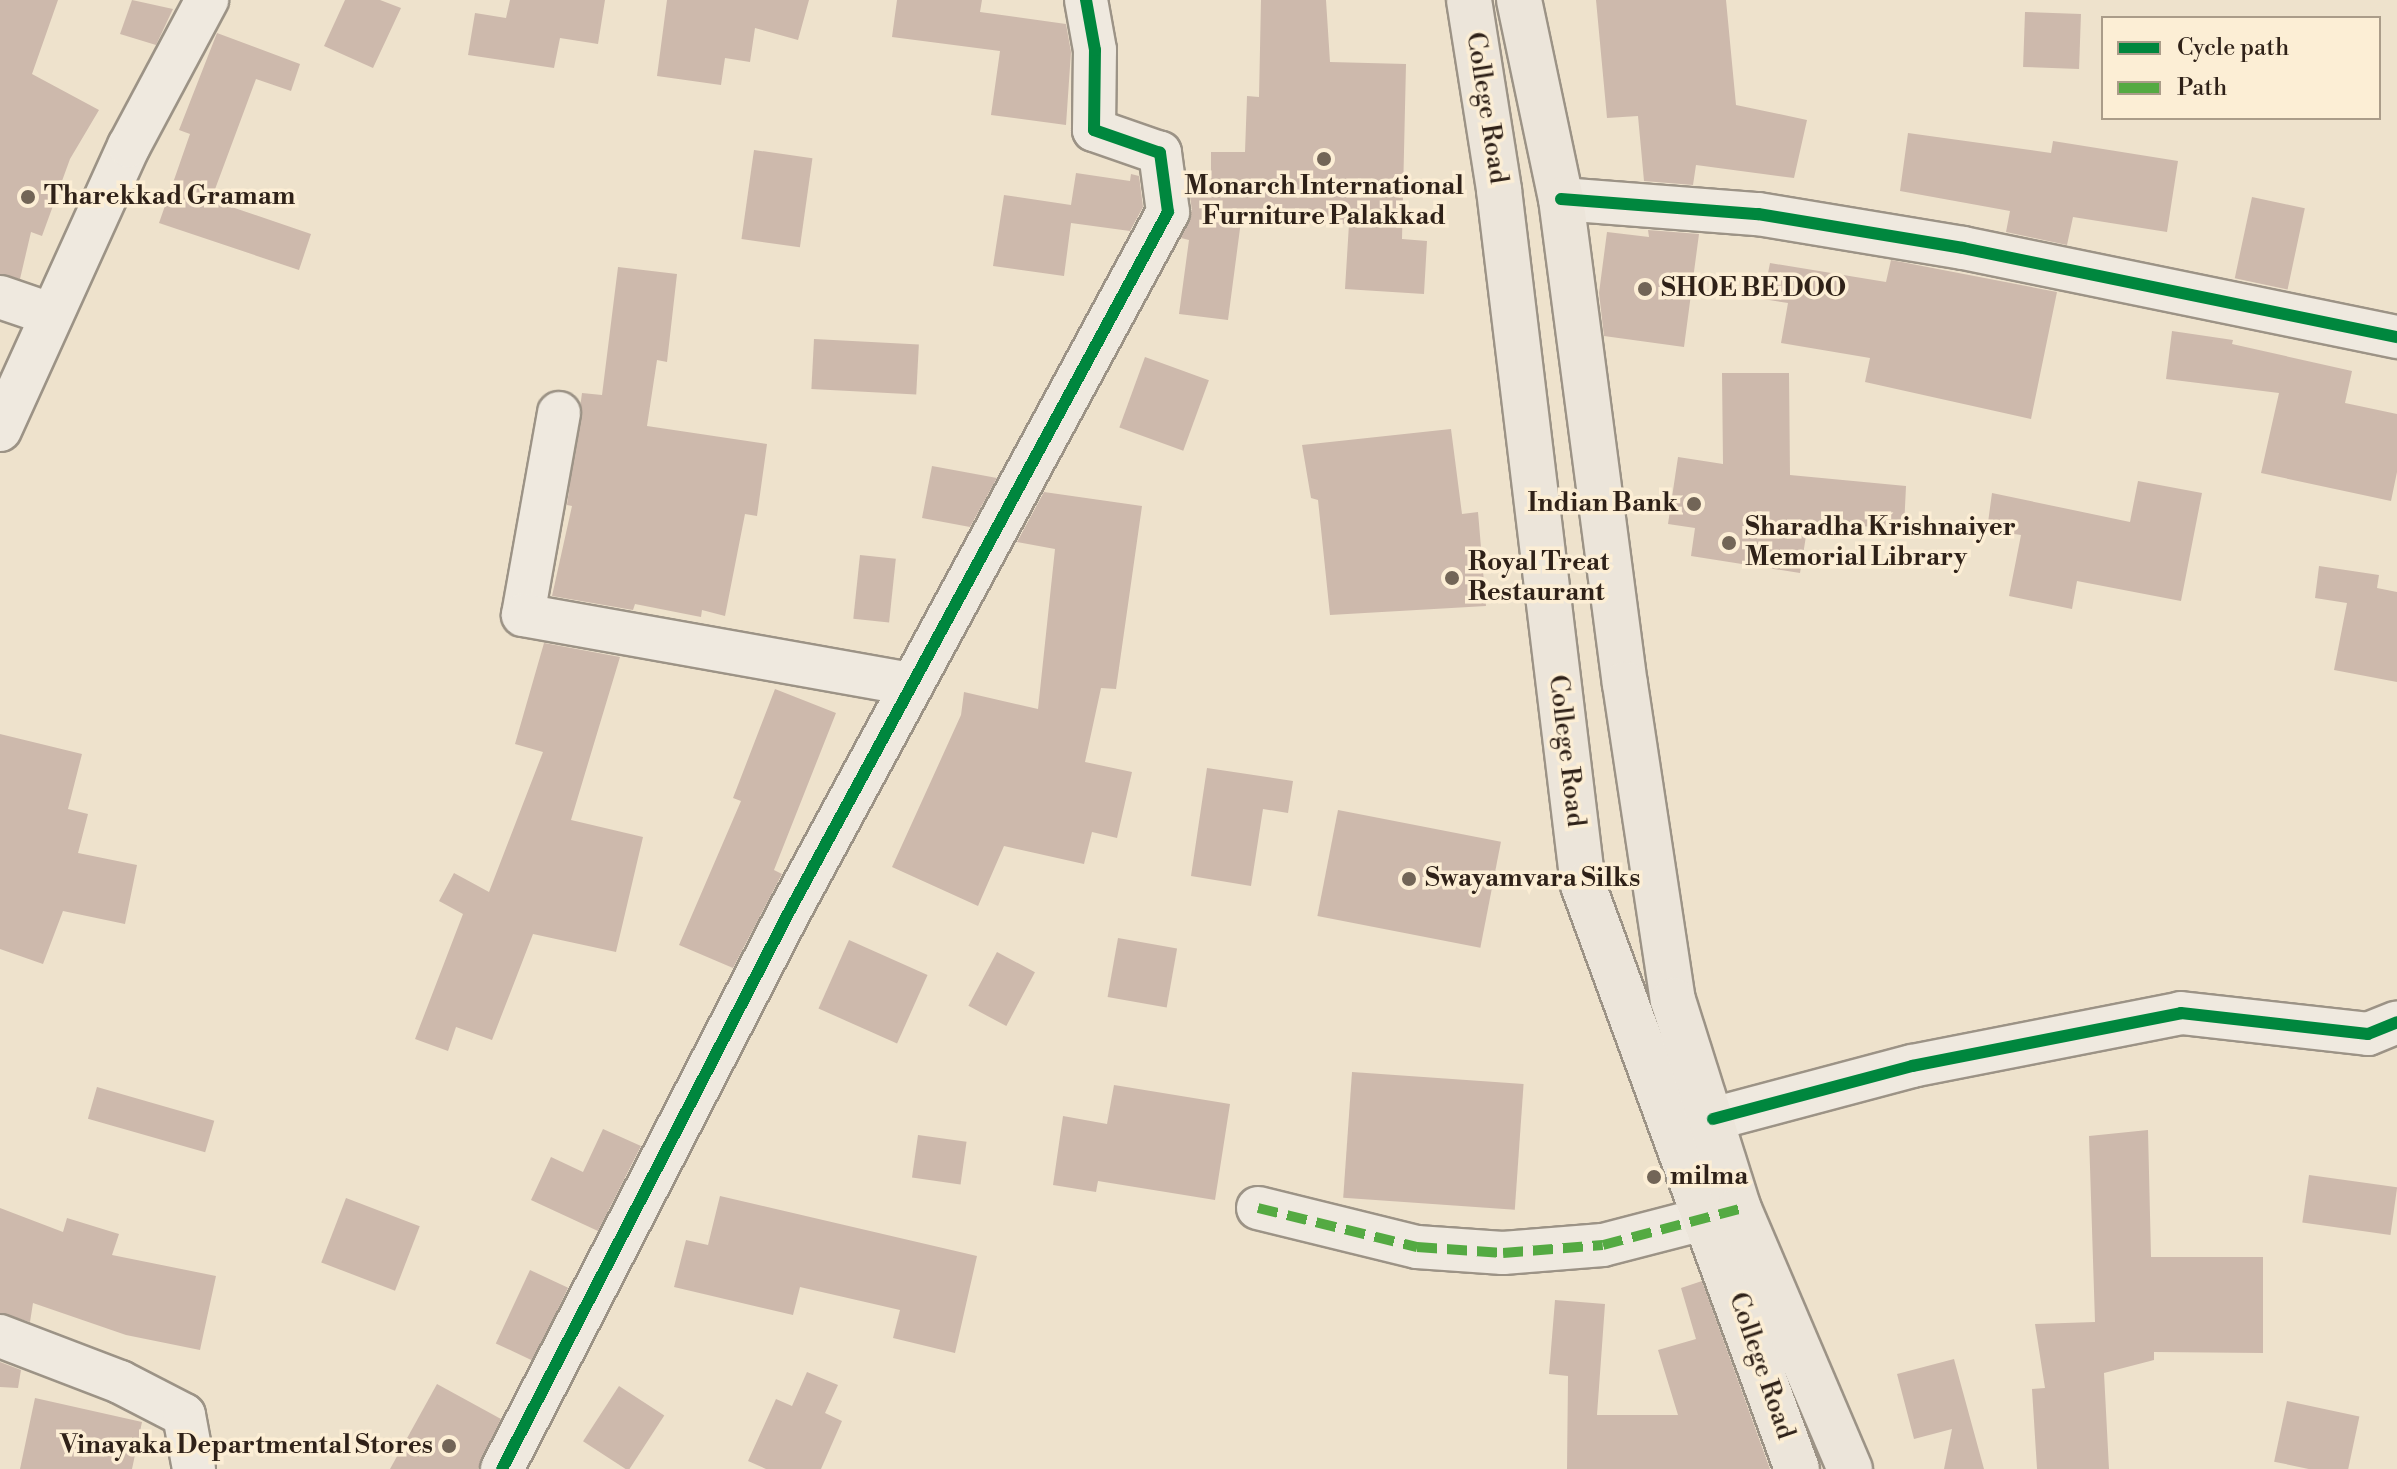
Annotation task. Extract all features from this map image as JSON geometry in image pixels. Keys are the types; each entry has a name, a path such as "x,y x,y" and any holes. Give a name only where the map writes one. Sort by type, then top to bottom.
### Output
{"main road":[{"name":"College Road","path":"1469,0 1499,190 1583,885 1724,1213 1850,1469"},
{"name":"College Road","path":"1519,0 1561,199 1623,669 1673,1000 1713,1119 1724,1213 1797,1469"}],"street":[{"path":"0,430 50,314 129,146 207,0"},
{"path":"502,1469 912,684 1168,212 1160,153 1094,130 1095,50 1086,0"},
{"path":"1561,199 1802,222 2091,273 2397,337"},
{"path":"0,297 50,314"},
{"path":"559,413 523,615 912,684"},
{"path":"1713,1119 1912,1066 2181,1013 2368,1034 2397,1022"},
{"path":"1258,1208 1417,1247 1503,1253 1603,1245 1724,1213"},
{"path":"0,1336 120,1382 184,1415 194,1469"}],"building":[{"path":"0,0 58,0 32,74 99,110 70,159 42,236 31,232 20,279 0,274"},
{"path":"132,0 173,9 156,45 120,34"},
{"path":"345,0 380,0 401,8 373,68 324,46"},
{"path":"510,0 605,0 598,44 560,38 554,68 468,55 475,13 506,18"},
{"path":"667,0 809,0 798,40 755,28 750,62 725,58 721,85 657,76"},
{"path":"897,0 982,0 980,12 1066,24 1071,52 1066,125 991,115 1000,51 892,37"},
{"path":"1261,0 1326,0 1330,62 1406,64 1402,239 1427,241 1424,294 1345,289 1349,224 1241,221 1228,320 1179,314 1189,240 1181,238 1192,210 1188,183 1211,186 1211,152 1245,152 1247,96 1259,97"},
{"path":"1596,0 1726,0 1736,105 1807,120 1794,178 1696,165 1693,185 1644,181 1638,116 1607,118"},
{"path":"2025,12 2081,14 2079,69 2023,67"},
{"path":"217,33 300,64 291,91 256,79 211,200 311,234 299,270 159,223 190,134 179,130"},
{"path":"1908,133 2051,153 2053,141 2178,161 2167,232 2073,217 2067,245 2006,232 2010,211 1900,191"},
{"path":"754,150 812,158 800,247 741,239"},
{"path":"1076,173 1130,181 1131,174 1139,176 1143,207 1130,231 1071,223 1064,276 993,266 1004,195 1071,205"},
{"path":"2252,197 2305,208 2288,289 2235,278"},
{"name":"SHOE BE DOO","path":"1648,230 1699,234 1684,347 1604,336 1599,293 1607,232 1649,237"},
{"path":"1891,260 2057,292 2031,419 1865,382 1870,358 1781,343 1788,303 1763,299 1770,263 1886,282"},
{"path":"618,267 677,274 667,362 657,360 647,426 767,444 757,516 745,514 725,616 702,610 701,617 635,604 633,610 552,596 572,506 567,505 582,393 602,395"},
{"path":"2172,331 2233,340 2232,344 2352,371 2345,403 2397,414 2397,472 2391,501 2261,473 2279,393 2166,379"},
{"path":"814,339 919,344 916,394 811,389"},
{"path":"1145,357 1209,380 1183,451 1119,427"},
{"path":"1722,373 1789,373 1790,475 1906,486 1904,528 1808,524 1800,573 1691,556 1695,528 1668,524 1678,457 1723,464"},
{"path":"1451,429 1462,514 1478,512 1486,606 1330,615 1318,500 1311,498 1302,445"},
{"path":"932,466 997,478 970,527 922,518"},
{"path":"2138,481 2202,493 2181,601 2077,581 2072,609 2009,596 2021,535 1987,530 1992,493 2130,522"},
{"path":"1044,492 1142,506 1116,689 1101,688 1085,762 1132,772 1117,838 1092,832 1084,864 1004,846 978,906 892,867 961,715 964,692 1038,709 1055,549 1017,542"},
{"path":"860,555 896,559 889,622 853,619"},
{"path":"2319,566 2379,575 2377,588 2397,592 2397,682 2334,670 2347,603 2315,598"},
{"path":"544,643 620,657 571,820 643,837 616,952 533,934 492,1040 456,1027 448,1051 415,1039 463,914 439,901 454,873 489,892 543,752 515,744"},
{"path":"775,689 836,713 774,870 782,874 733,968 679,945 741,801 733,798"},
{"path":"0,734 82,754 68,809 88,814 78,853 137,865 125,924 63,911 43,964 0,949"},
{"path":"1207,768 1293,781 1288,813 1263,809 1251,886 1191,876"},
{"name":"Swayamvara Silks","path":"1338,810 1501,842 1480,948 1317,916"},
{"path":"1118,938 1177,948 1167,1008 1108,997"},
{"path":"849,940 928,975 897,1043 818,1009"},
{"path":"997,952 1035,972 1006,1026 968,1006"},
{"path":"1352,1072 1524,1084 1515,1210 1343,1198"},
{"path":"1114,1085 1230,1104 1215,1200 1098,1181 1096,1192 1053,1185 1063,1116 1107,1124"},
{"path":"97,1087 214,1121 205,1152 88,1119"},
{"path":"603,1129 641,1146 598,1231 531,1200 551,1157 583,1172"},
{"path":"2148,1130 2151,1257 2263,1257 2263,1353 2154,1352 2154,1360 2104,1373 2109,1469 2037,1469 2032,1389 2045,1388 2035,1324 2095,1322 2089,1136"},
{"path":"918,1135 967,1142 961,1184 912,1178"},
{"path":"2309,1175 2397,1187 2390,1235 2302,1223"},
{"path":"720,1196 977,1256 955,1353 893,1338 900,1310 800,1287 793,1315 674,1287 686,1240 708,1245"},
{"path":"346,1198 420,1226 395,1291 321,1262"},
{"path":"0,1208 63,1232 67,1218 119,1234 112,1255 216,1276 200,1350 126,1335 33,1303 30,1322 0,1313"},
{"path":"530,1270 568,1288 534,1361 496,1343"},
{"path":"1702,1281 1770,1469 1567,1469 1568,1376 1549,1374 1555,1300 1605,1304 1597,1415 1678,1415 1658,1350 1696,1339 1681,1288"},
{"path":"1954,1359 1984,1469 1944,1469 1952,1429 1914,1439 1897,1374"},
{"path":"0,1362 21,1370 18,1388 0,1387"},
{"path":"807,1372 838,1385 825,1413 842,1421 821,1469 766,1469 748,1461 776,1399 792,1406"},
{"name":"Vinayaka Departmental Stores","path":"437,1384 501,1419 478,1469 390,1469"},
{"path":"619,1386 664,1415 629,1469 583,1441"},
{"path":"35,1398 142,1422 132,1469 20,1469"},
{"path":"2287,1401 2359,1416 2348,1469 2309,1469 2274,1462"}],"marked path":[{"path":"1258,1208 1417,1247 1503,1253 1603,1245 1739,1209"}],"cycle path":[{"path":"502,1469 789,912 1168,212 1160,153 1094,130 1095,50 1086,0"},
{"path":"1561,199 1758,214 1963,248 2397,337"},
{"path":"1713,1119 1912,1066 2181,1013 2368,1034 2397,1022"}],"place":[{"name":"Monarch International Furniture Palakkad","path":"1324,159"},
{"name":"Tharekkad Gramam","path":"28,197"},
{"name":"SHOE BE DOO","path":"1645,289"},
{"name":"Indian Bank","path":"1694,504"},
{"name":"Sharadha Krishnaiyer Memorial Library","path":"1729,543"},
{"name":"Royal Treat Restaurant","path":"1452,578"},
{"name":"Swayamvara Silks","path":"1409,879"},
{"name":"milma","path":"1654,1177"},
{"name":"Vinayaka Departmental Stores","path":"449,1446"}]}
